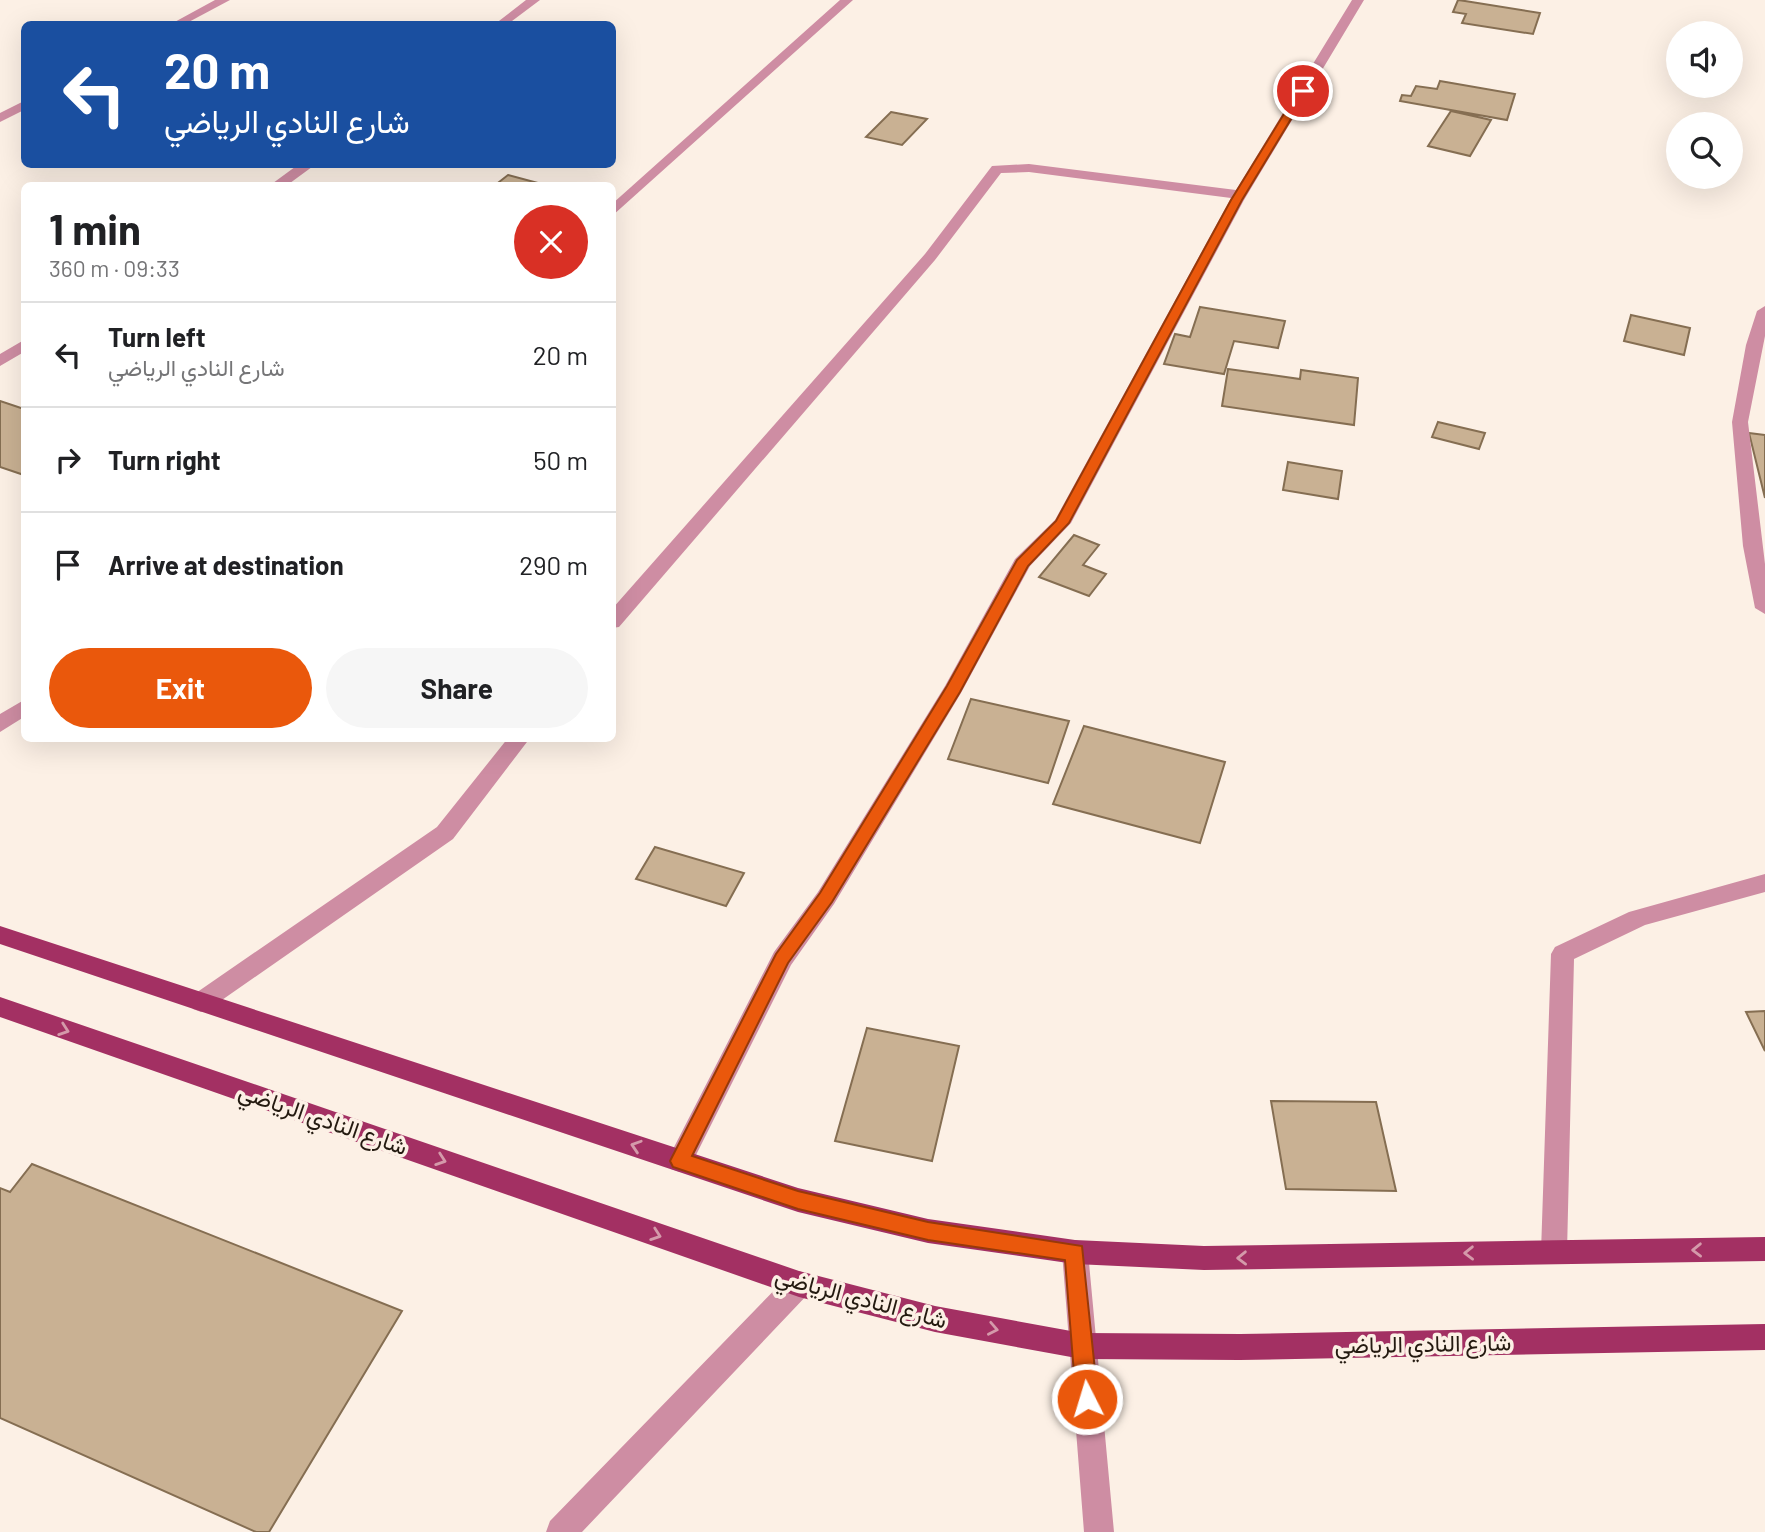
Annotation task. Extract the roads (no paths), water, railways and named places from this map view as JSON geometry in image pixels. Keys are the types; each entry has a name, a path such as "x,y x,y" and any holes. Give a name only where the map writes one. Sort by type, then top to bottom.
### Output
{"main road":[{"path":"0,935 798,1200 928,1231 1074,1252 1204,1258 1765,1250"},
{"name":"شارع النادي الرياضي","path":"0,1007 799,1284 935,1319 1082,1346 1240,1348 1765,1338"}],"street":[{"path":"183,21 224,0"},
{"path":"505,21 534,0"},
{"path":"616,208 847,0"},
{"path":"680,1161 782,959 826,898 954,688 1022,563 1062,523 1239,195 1358,0"},
{"path":"0,118 21,108"},
{"path":"282,182 303,168"},
{"path":"616,617 930,257 998,169 1029,168 1239,195"},
{"path":"1765,311 1754,345 1740,422 1752,547 1765,608"},
{"path":"0,361 21,347"},
{"path":"0,725 21,709"},
{"path":"201,1002 445,833 517,742"},
{"path":"1554,1252 1563,954 1602,930 1650,912 1765,883"},
{"path":"1074,1252 1098,1532"},
{"path":"561,1532 799,1284"}]}
